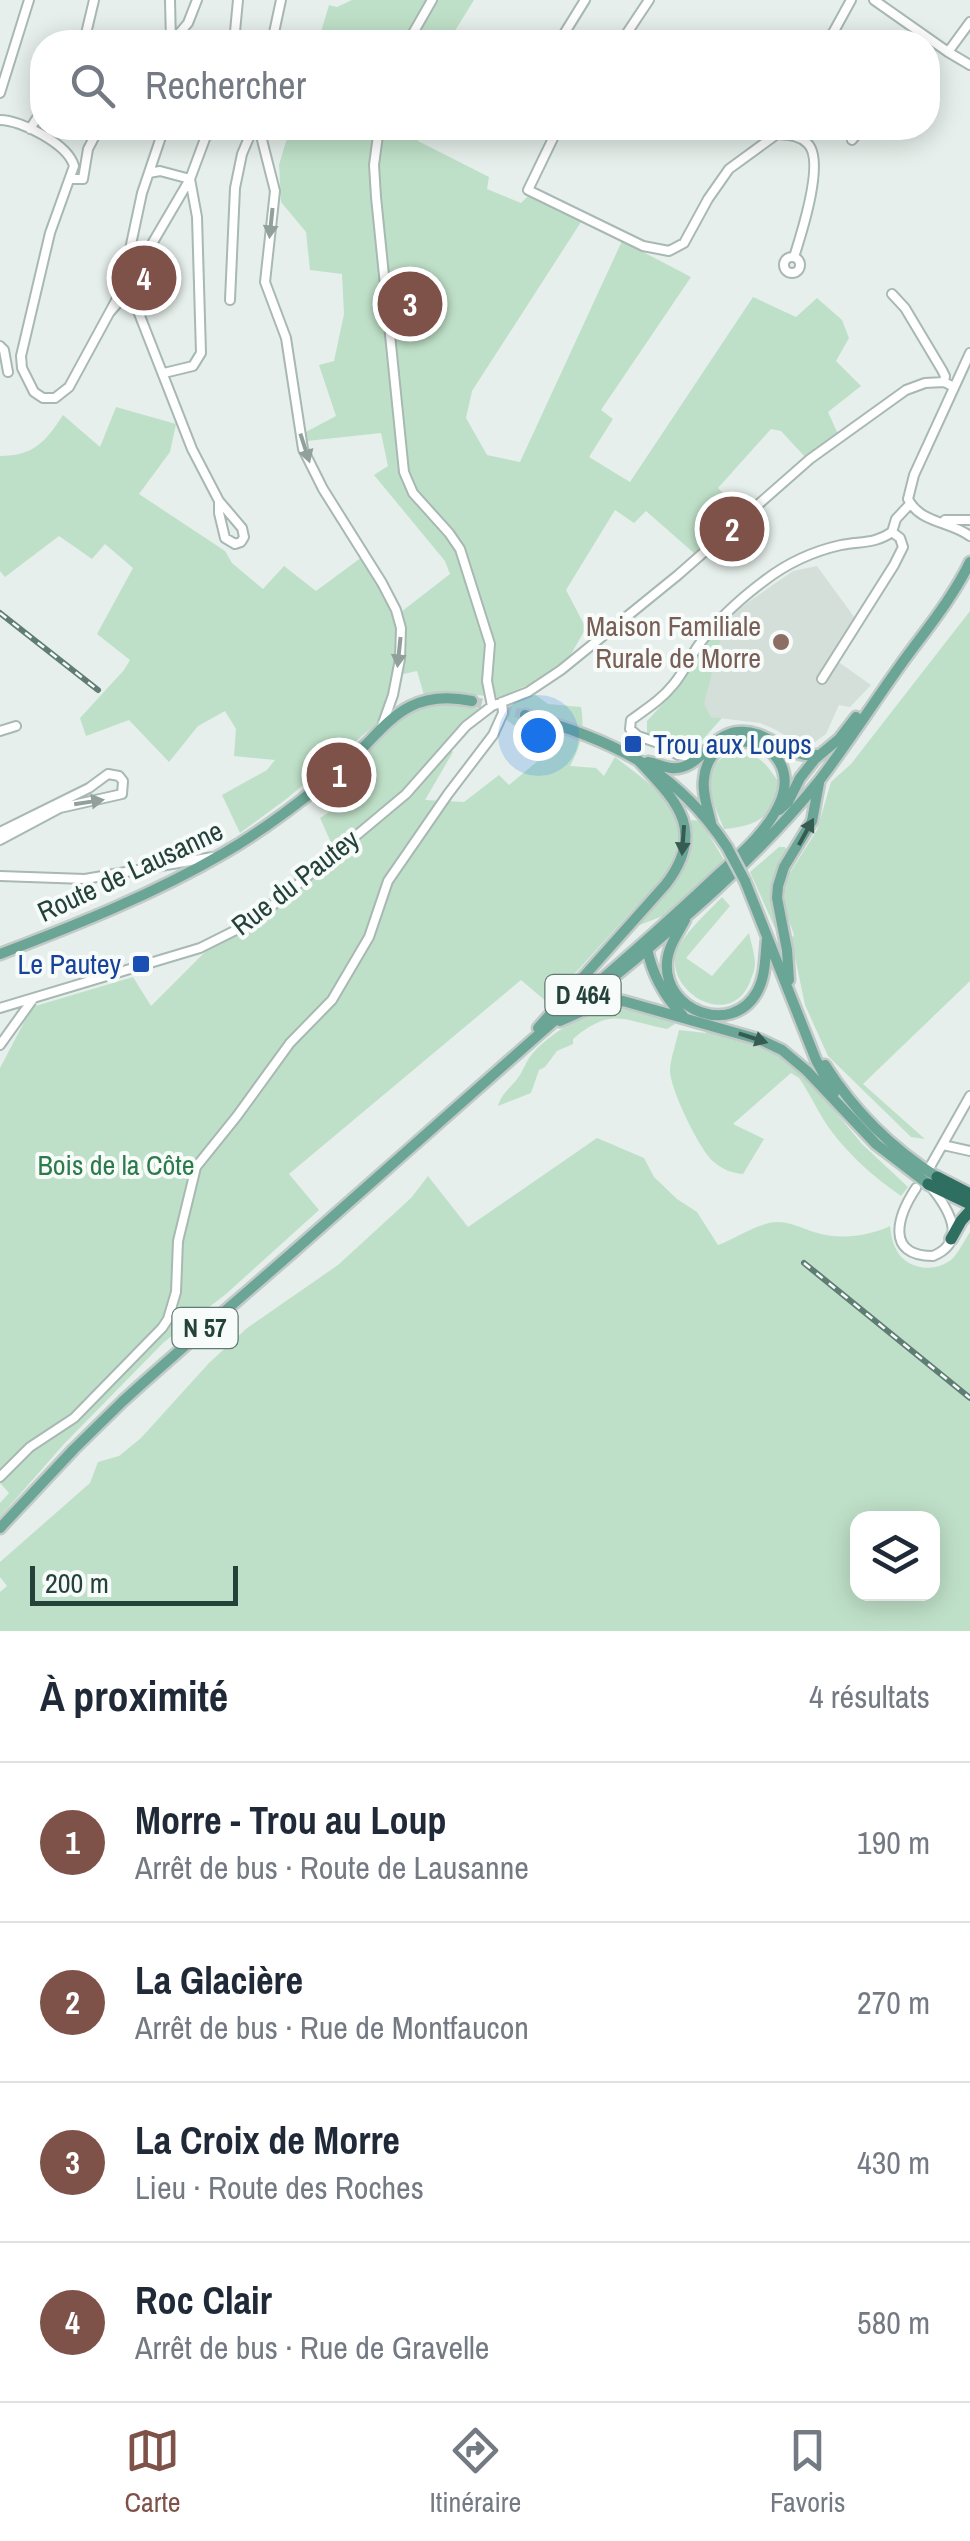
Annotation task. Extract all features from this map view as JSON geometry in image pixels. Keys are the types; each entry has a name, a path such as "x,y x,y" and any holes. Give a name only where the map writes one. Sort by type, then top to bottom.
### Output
{"highway":[{"name":"N 57","path":"928,1179 970,1194"},
{"name":"N 57","path":"928,1179 970,1208"},
{"path":"952,1239 970,1208"}],"main road":[{"name":"D 464","path":"492,1078 688,914 768,838 819,780 944,607 970,562"},
{"name":"D 464","path":"560,1021 648,944 750,844 788,802 806,770 839,739 904,660"},
{"name":"Route de Lausanne","path":"0,954 116,906 219,856 337,772 382,726 406,708 432,700 472,701"},
{"path":"525,715 594,737 638,759 678,788 712,823"},
{"path":"638,759 674,768 688,765 722,736 746,732 764,736 796,754 819,755"},
{"path":"712,823 704,785 706,768 715,753 737,741 758,744 780,762 784,784 774,814"},
{"path":"796,754 806,770 808,793"},
{"path":"518,1053 666,884 682,858 685,833 680,810 638,759"},
{"path":"789,991 778,886 784,867 812,822 819,780"},
{"name":"N 57","path":"712,823 745,880 820,1070 848,1115"},
{"path":"688,914 668,952 667,974 674,993 699,1013 725,1015 751,1001 762,983 767,936"},
{"path":"648,944 652,970 684,1017"},
{"name":"N 57","path":"0,1528 114,1408 560,1021 598,1004 630,1002 761,1040 782,1050 886,1153 928,1179"},
{"name":"N 57","path":"808,1039 864,1117 928,1179"}],"street":[{"path":"0,93 29,0"},
{"path":"87,30 94,0"},
{"path":"170,0 171,30"},
{"path":"182,30 197,0"},
{"path":"235,30 238,0"},
{"path":"275,30 281,0"},
{"path":"415,30 432,0"},
{"path":"566,30 586,0"},
{"path":"629,30 649,0"},
{"path":"835,30 852,0"},
{"path":"874,0 913,30"},
{"path":"948,52 970,22"},
{"path":"940,47 970,65"},
{"path":"0,120 30,129"},
{"path":"48,140 72,158 74,166 55,216 23,339 22,368 34,392 43,398 55,398 69,387 190,179 204,140"},
{"path":"70,179 84,180 88,149 93,140"},
{"path":"160,140 142,193 125,290 164,373 192,449 219,501 242,528 242,542 235,544 225,538 219,501"},
{"path":"230,300 235,188 242,154 250,140"},
{"path":"260,140 275,191 265,282 286,338 303,449 323,489 382,582 400,628 402,646 393,696 382,726"},
{"path":"377,140 376,197 404,472 413,493 460,549 490,644 487,681 492,706"},
{"path":"552,140 528,190 643,246 668,251 684,243 729,170 767,140"},
{"path":"794,257 809,206 814,153 802,140"},
{"path":"150,173 160,171 190,179"},
{"path":"164,373 193,366 201,353 197,217 190,179"},
{"path":"892,294 905,308 942,370 944,382 954,387"},
{"path":"0,346 8,372"},
{"path":"970,353 908,490 910,504 918,514 940,520 970,536"},
{"name":"Rue du Pautey","path":"0,1008 200,948 254,921 406,794 459,734 492,706 540,686 561,670 678,575 810,459 906,390 944,382"},
{"path":"702,753 685,756 635,735 630,729 632,720 675,683 701,642 764,580 790,564 842,545 881,540 892,532 896,519 910,504"},
{"path":"940,520 970,520"},
{"path":"822,679 894,566 902,547 900,538 892,532"},
{"path":"393,696 406,708"},
{"path":"0,1477 30,1447 74,1418 168,1319 176,1292 178,1242 196,1167 290,1043 332,1000 368,937 388,881 493,735 503,713 502,702"},
{"path":"0,731 16,726"},
{"path":"664,766 670,750"},
{"path":"0,832 25,823 60,808 122,794 123,781 108,774 89,788 25,823 0,840"},
{"path":"0,876 85,879 219,856"},
{"path":"0,1045 33,999"},
{"path":"928,1179 949,1211 952,1239 932,1256 914,1253 902,1242 899,1219 928,1179 970,1096"},
{"path":"943,1145 970,1151"}],"shaded area":[{"name":"Maison Familiale Rurale de Morre","path":"817,566 857,621 833,658 871,685 850,707 839,705 826,734 812,744 798,743 760,723 711,717 703,704 724,626 737,610 793,571"}],"green space":[{"path":"352,0 474,0 455,30 322,30 329,5 337,7"},
{"path":"286,140 418,140 489,177 487,189 521,203 528,196 581,222 472,391 466,418 487,455 520,462 622,241 691,277 601,410 613,419 589,457 630,482 753,297 796,317 817,298 842,320 849,338 836,361 861,386 828,412 838,434 806,458 781,431 771,429 718,488 742,512 695,554 646,511 634,523 615,510 566,590 586,628 570,656 533,683 499,697 424,695 417,671 394,676 380,721 240,833 222,795 267,770 275,760 234,756 236,729 225,711 198,726 169,762 129,720 86,736 80,718 130,660 97,634 133,568 105,544 92,559 59,536 5,577 0,571 0,456 22,453 38,445 63,415 100,447 116,407 176,424 170,452 139,494 225,551 232,563 263,589 284,566 316,591 362,557 401,612 450,574 445,561 374,475 388,466 381,433 307,441 304,433 336,416 319,365 334,361 344,314 342,274 310,270 306,232 281,202 279,165"},
{"path":"970,611 970,981 863,1084 925,1139 911,1137 828,1056 805,1005 791,938 794,935 784,906 786,879 817,830 831,782 851,764"},
{"path":"724,626 704,704 711,717 722,718 689,749 647,734 647,721 670,696 703,645"},
{"name":"Bois de la Côte","path":"533,693 548,704 581,707 581,737 570,766 596,768 604,776 615,757 648,782 671,809 678,840 661,879 548,1003 521,980 289,1174 319,1210 226,1294 164,1342 64,1444 0,1517 0,1503 9,1493 0,1483 0,1068 32,1007 133,977 151,1006 219,938 333,847 320,818 348,800 336,782 391,726 415,708 440,703 481,709 443,745 453,752 425,800 464,802 499,775 509,785 539,760 549,742 528,725 523,732 504,718 512,702"},
{"path":"734,752 761,760 779,783 774,804 762,818 724,829 712,796 710,775 722,758"},
{"path":"692,820 701,821 724,860 668,914 637,926 675,880"},
{"path":"779,847 785,847 787,852 774,879 775,928 750,872"},
{"path":"722,897 730,906 686,958 712,976 749,933 755,964 743,994 731,1003 718,1005 693,995 676,972 675,958 687,934"},
{"path":"612,1007 671,1019 675,1024 667,1029 629,1020 598,1022 573,1039 573,1044 557,1051 539,1070 531,1093 498,1106 530,1056 549,1038 579,1019"},
{"path":"707,1029 764,1046 787,1058 862,1144 908,1187 901,1196 847,1150 799,1078 791,1073 733,1124 764,1139 743,1174 714,1162 686,1118 670,1069 679,1030 706,1033"},
{"path":"597,1138 644,1158 654,1177 697,1212 718,1245 775,1222 843,1237 890,1226 900,1256 913,1265 929,1268 952,1259 970,1232 970,1631 0,1631 0,1592 7,1586 0,1577 0,1562 90,1483 98,1462 119,1456 141,1438 209,1363 247,1328 338,1265 411,1198 428,1176 468,1227"}],"tunnel":[{"path":"472,701 525,715"}],"railway":[{"path":"0,613 98,690"},
{"path":"804,1263 970,1398"}],"place":[{"name":"Roc Clair","path":"144,278"},
{"name":"La Croix de Morre","path":"410,304"},
{"name":"La Glacière","path":"732,529"},
{"name":"Maison Familiale Rurale de Morre","path":"781,642"},
{"name":"Trou aux Loups","path":"633,744"},
{"name":"Morre - Trou au Loup","path":"339,775"},
{"name":"Le Pautey","path":"141,964"}]}
